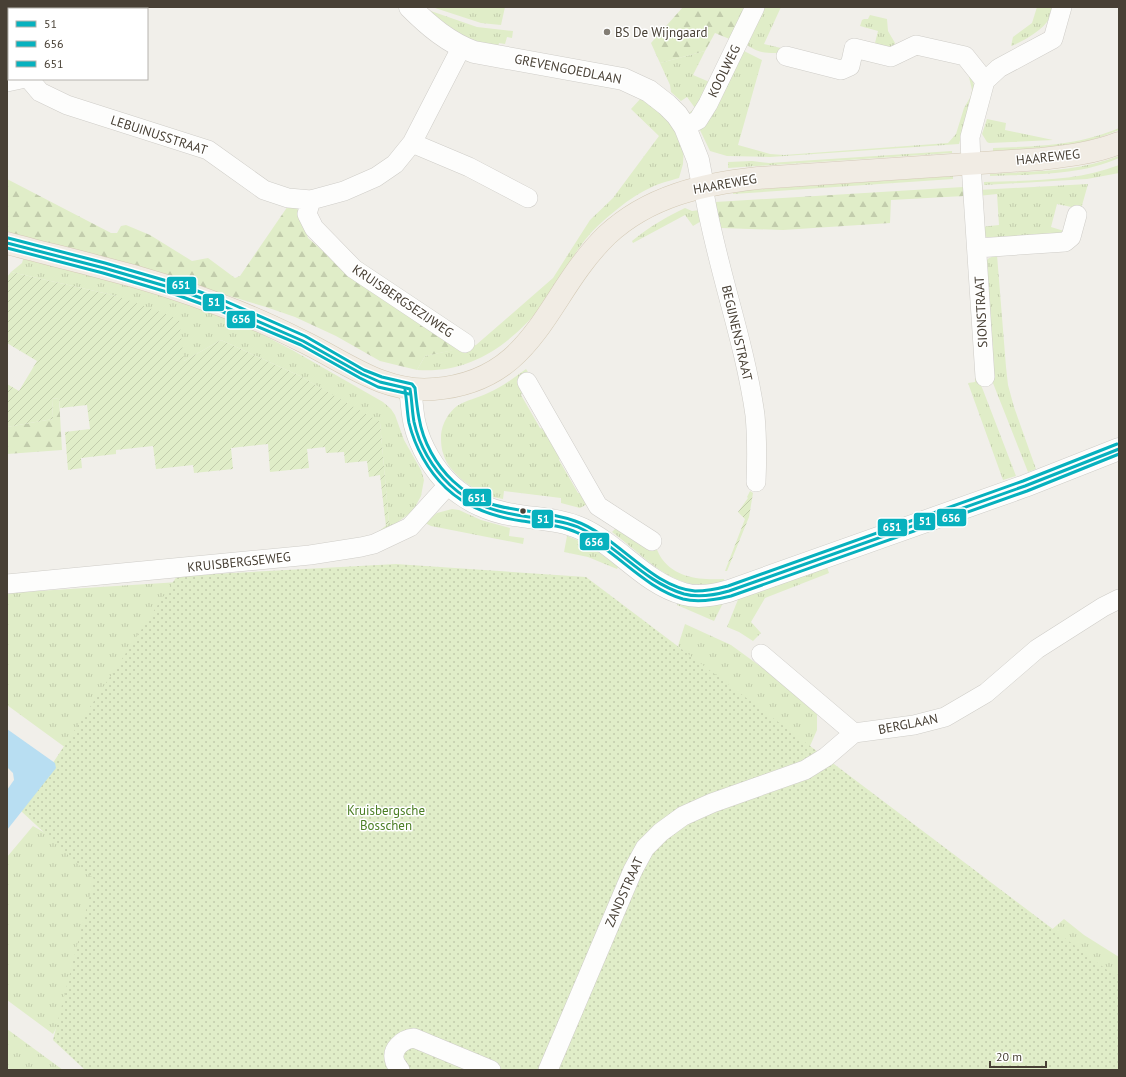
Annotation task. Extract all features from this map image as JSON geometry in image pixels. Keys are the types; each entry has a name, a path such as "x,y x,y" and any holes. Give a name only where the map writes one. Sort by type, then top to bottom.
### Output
{"main road":[{"name":"HAAREWEG","path":"7,243 104,268 179,290 248,316 303,341 362,374 380,382 410,389 433,390 455,386 479,379 508,362 523,348 539,329 585,260 608,235 643,208 670,195 725,181 1040,159 1107,148 1119,143"}],"street":[{"name":"GREVENGOEDLAAN","path":"410,7 440,34 461,48 474,52 623,79 636,84 659,97 677,115 685,127 698,160 703,186"},
{"name":"KOOLWEG","path":"685,127 698,120 708,104 755,7"},
{"path":"786,56 841,70 850,66 854,48 891,57 916,45 965,56 985,81 999,68 1053,39 1063,8"},
{"name":"LEBUINUSSTRAAT","path":"30,80 40,92 67,105 208,150 264,190 288,198 311,200 344,191 376,177 395,164 412,143 461,48"},
{"name":"SIONSTRAAT","path":"985,81 970,137 985,377"},
{"path":"412,143 469,167 528,198"},
{"name":"BEGIJNENSTRAAT","path":"703,186 711,230 747,374 756,429 756,482"},
{"name":"KRUISBERGSEZIJWEG","path":"311,200 307,214 314,228 354,269 465,343"},
{"path":"977,248 1065,242 1071,237 1077,214"},
{"path":"527,382 598,506 652,541"},
{"path":"410,389 415,425 422,444 431,462 449,484 462,494 484,507 513,515 557,520 581,528 599,538 653,580 672,590 690,595 720,593 1019,488 1119,450"},
{"name":"KRUISBERGSEWEG","path":"7,584 310,555 368,546 410,527 449,484"},
{"path":"599,538 612,516"},
{"name":"BERGLAAN","path":"854,733 914,725 945,717 986,693 1037,649 1119,599"},
{"path":"761,654 854,733"},
{"name":"ZANDSTRAAT","path":"548,1070 632,870 645,848 662,832 683,816 712,803 805,770 826,757 854,733"},
{"path":"400,1070 395,1061 395,1053 400,1044 406,1039 414,1038 491,1070"}],"green space":[{"path":"432,7 505,7 501,25 481,23"},
{"path":"683,7 748,7 732,40 715,33 705,51 660,63 651,43"},
{"path":"760,7 781,7 764,44 785,49 783,53 763,52 755,50 745,44"},
{"path":"1037,7 1052,7 1049,19 1042,27 1026,39 1011,46 1013,37 1032,23"},
{"path":"425,9 477,27 513,31 512,38 507,37 505,44 499,43 498,47 465,40"},
{"path":"870,15 887,19 888,31 895,43 893,48 874,47 878,31 860,26 862,20 868,19"},
{"path":"705,51 693,75 712,83 692,118 689,113 695,108 687,97 681,101 671,92 670,85 660,63"},
{"path":"744,51 762,60 738,145 770,154 784,155 948,143 956,134 964,108 971,96 972,90 969,77 971,76 975,88 959,144 770,157 727,156 710,151 698,126"},
{"path":"642,97 671,123 684,145 683,164 679,178 657,185 626,202 590,234 545,302 533,317 505,343 473,361 455,367 437,370 417,370 425,356 476,345 553,278 590,220 613,198 659,136 631,109"},
{"path":"987,119 1006,123 1005,130 1053,140 989,143 982,134"},
{"path":"1119,128 1119,130 1086,142 1070,145 1048,148 993,151 993,148 1042,146 1072,142"},
{"path":"952,151 952,153 728,168 728,162 752,161 769,163"},
{"path":"1119,156 1119,158 1104,164 1072,171 990,176 990,174 1071,168"},
{"path":"1119,165 1119,173 1087,179 984,185 984,182 1052,179 1086,175"},
{"path":"953,176 953,179 733,194 733,191"},
{"path":"7,179 111,233 117,233 121,226 126,225 150,235 192,261 208,258 235,278 240,276 290,203 295,202 308,238 351,276 464,348 425,356 417,370 380,361 336,336 295,317 266,307 7,234"},
{"path":"1088,184 1081,209 1057,204 1051,227 1064,231 1063,235 988,238 985,236 981,227 999,225 997,194 978,196 978,190"},
{"path":"963,187 964,196 891,200 890,223 783,230 721,228 715,202"},
{"path":"685,208 692,211 700,210 703,220 693,226 685,215 633,243 632,241 651,227"},
{"path":"997,255 1008,385 1014,407 1036,469 1028,472 991,378 986,261"},
{"path":"24,256 154,292 240,323 294,351 383,402 395,415 404,440 421,470 424,480 421,496 413,511 388,529 378,532 389,523 380,423 300,376 221,340 184,361 117,296 11,272 22,263"},
{"path":"11,272 117,296 179,319 184,361 221,340 300,376 380,422 389,523 386,526 380,475 369,477 367,461 345,463 344,452 326,453 325,447 307,449 309,468 270,472 268,444 231,448 233,469 194,473 193,465 156,469 153,446 116,450 116,454 81,458 82,468 68,470 65,432 90,429 87,405 60,408 59,398 52,399 53,419 7,427 7,384 19,391 37,361 7,343 7,277"},
{"path":"526,369 530,375 521,395 540,428 548,430 562,452 559,460 578,493 587,494 591,502 580,508 561,503 561,498 504,491 503,499 478,491 455,473 446,461 442,451 441,435 443,427 446,419 457,406 498,388"},
{"path":"975,372 1016,476 1003,480 968,383 975,382"},
{"path":"59,398 62,450 7,454 7,427 53,419 52,399"},
{"path":"750,491 753,493 749,517 727,571 725,571 745,519 738,512 748,498 747,497"},
{"path":"452,509 459,510 481,520 510,528 509,536 524,538 523,544 431,526 425,523 437,513"},
{"path":"618,526 653,545 662,559 675,571 690,577 724,579 723,583 692,584 670,576 660,570 612,532"},
{"path":"567,536 594,549 618,567 617,569 588,557 564,552"},
{"name":"Kruisbergsche Bosschen","path":"396,564 586,577 1119,979 1119,1070 85,1070 53,1040 94,879 21,811 177,576"},
{"path":"827,567 829,573 765,598 751,622 761,633 753,641 739,632 727,627 739,597"},
{"path":"210,580 66,748 7,705 7,593"},
{"path":"678,603 723,603 714,621 677,605"},
{"path":"685,624 731,645 812,704 817,713 817,730 810,746 800,756 678,646"},
{"path":"33,826 59,841 96,869 99,926 75,993 53,1034 7,1000 7,857"},
{"path":"1064,919 1084,935 1119,957 1119,1042 1049,932"},
{"path":"7,1029 63,1070 7,1070"}],"water":[{"path":"7,729 55,763 56,768 7,830 7,790 14,780 13,773 7,767"}],"transit line":[{"name":"651","path":"8,238 105,263 181,285 225,301 305,336 364,370 382,377 412,384 415,388 421,427 431,452 447,475 468,493 482,501 497,506 559,516 575,521 605,537 664,581 679,588 695,591 712,590 728,586 1023,481 1117,444"},
{"name":"51","path":"7,243 104,268 179,290 223,306 303,341 362,374 380,382 410,389"},
{"name":"656","path":"7,248 103,273 177,295 221,311 301,345 378,387 409,394"},
{"name":"51","path":"410,389 414,422 423,448 437,471 459,492 477,503 497,511 576,526 595,536 656,581 684,594 695,596 713,595 729,591 1025,486 1119,449"},
{"name":"656","path":"405,390 409,423 419,450 433,474 454,495 472,506 491,514 512,519 558,526 578,533 592,540 655,586 683,599 695,601 713,600 731,596 1027,491 1119,454"}],"place":[{"name":"BS De Wijngaard","path":"607,32"}]}
